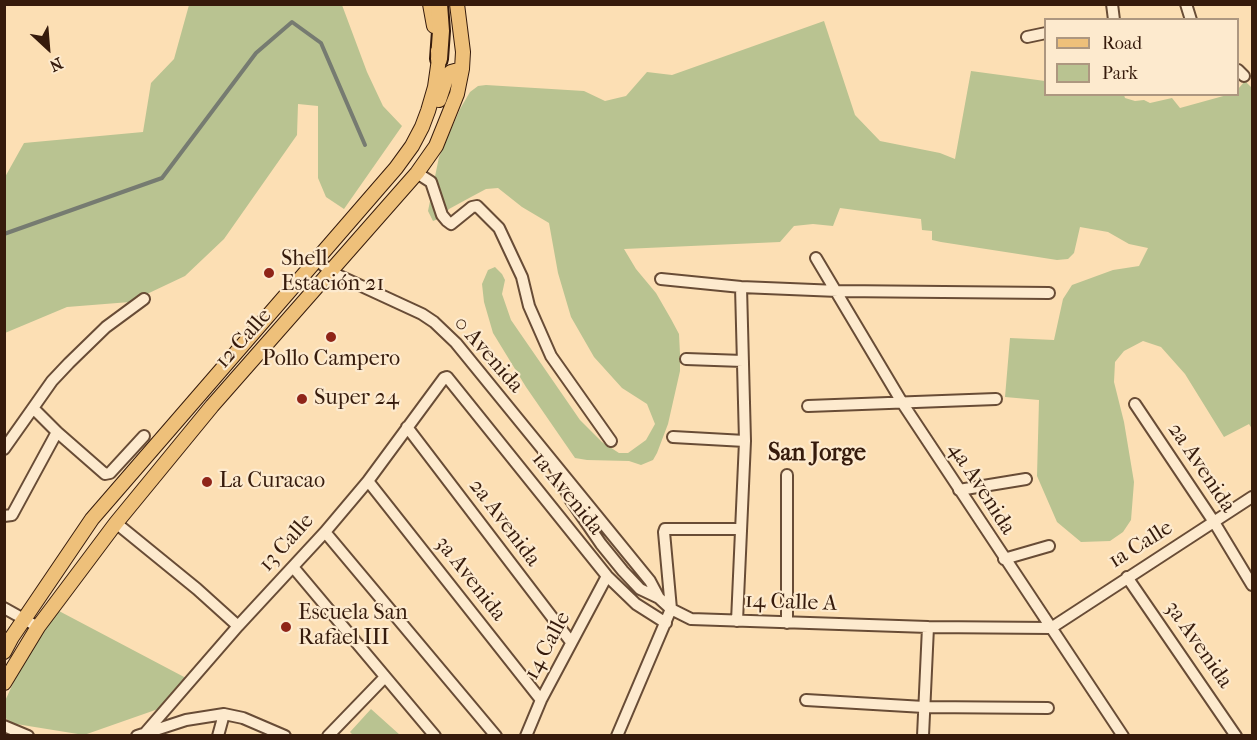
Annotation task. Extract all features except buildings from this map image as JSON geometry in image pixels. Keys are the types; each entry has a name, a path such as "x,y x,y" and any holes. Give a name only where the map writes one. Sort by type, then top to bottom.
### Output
{"highway":[{"path":"439,4 441,31 439,59"}],"main road":[{"name":"12 Calle","path":"4,652 8,635 24,618 92,519 396,168 412,146 422,127 435,87 439,59 430,4"},
{"name":"12 Calle","path":"4,683 38,627 116,523 212,406 417,173 436,146 457,93 462,69 463,52 457,4"},
{"path":"422,127 435,110 447,76 451,72 462,69"}],"street":[{"path":"1027,37 1044,33"},
{"path":"417,173 431,182 442,215 451,224 472,207 477,206 499,228 522,277 529,306 550,356 611,441"},
{"name":"4a Avenida","path":"816,258 838,291 903,404 1123,735"},
{"name":"0 Avenida","path":"316,259 331,272 434,322 456,343 552,462 570,499 601,544 640,589 659,598 671,609"},
{"path":"661,279 741,287 838,291 1049,293"},
{"path":"737,621 745,441 741,287"},
{"path":"4,449 52,381 106,327 144,299"},
{"path":"686,359 743,361"},
{"name":"13 Calle","path":"142,734 325,532 368,481 444,378 450,378"},
{"name":"1a Avenida","path":"450,378 607,576 636,604 666,623"},
{"path":"808,406 996,399"},
{"name":"2a Avenida","path":"1135,404 1214,522 1252,585"},
{"path":"33,408 57,432 108,474 144,436"},
{"name":"2a Avenida","path":"407,428 571,642"},
{"path":"4,516 12,515 57,432"},
{"path":"672,438 745,441"},
{"path":"787,475 787,623"},
{"path":"959,490 1026,479"},
{"name":"3a Avenida","path":"368,481 541,700"},
{"name":"1a Calle","path":"1051,628 1252,497"},
{"path":"116,523 197,589 238,626"},
{"path":"617,735 671,609 665,529 741,530"},
{"path":"325,532 496,735"},
{"path":"1004,559 1049,546"},
{"path":"294,567 435,735"},
{"name":"14 Calle","path":"526,735 541,700 607,576"},
{"name":"3a Avenida","path":"1127,577 1236,735"},
{"path":"4,608 38,627"},
{"name":"14 Calle A","path":"671,609 691,619 928,627 1051,628"},
{"path":"923,735 928,627"},
{"path":"8,635 26,645"},
{"path":"328,735 385,678"},
{"path":"806,700 924,707 1048,708"},
{"path":"142,734 186,720 224,714 243,718 285,735"},
{"path":"218,735 224,714"},
{"path":"4,726 28,735"}],"green space":[{"path":"189,5 342,5 367,72 383,106 402,126 344,209 326,197 318,178 318,106 298,104 297,135 224,239 185,276 130,302 67,307 5,333 5,177 24,143 143,132 151,83 174,59"},
{"path":"824,21 855,115 880,141 940,153 955,159 971,71 1044,81 1044,96 1124,96 1135,101 1144,100 1150,103 1172,98 1180,108 1223,96 1239,96 1239,88 1245,81 1252,88 1252,429 1249,424 1224,437 1185,374 1161,347 1143,341 1124,351 1115,362 1114,382 1124,422 1134,482 1131,520 1123,532 1110,541 1081,542 1057,522 1037,476 1039,400 1005,397 1010,338 1054,340 1063,299 1072,285 1113,270 1139,266 1148,248 1129,244 1108,232 1080,227 1074,253 1068,259 1057,260 932,240 932,231 922,230 921,219 840,208 833,226 813,224 794,226 780,242 624,249 636,269 656,293 679,334 680,371 668,424 653,460 641,465 629,461 575,458 526,387 493,333 484,302 482,284 488,270 495,267 502,274 505,280 502,294 511,320 580,420 602,442 619,453 628,453 646,440 655,424 647,404 622,388 594,357 571,317 558,273 549,223 522,207 498,188 486,189 449,209 443,217 433,221 428,211 439,157 460,109 470,92 478,86 584,91 605,101 626,96 647,72 672,75"},
{"path":"59,611 186,678 161,708 84,735 10,723 5,717 5,701 25,657"},
{"path":"371,709 400,735 353,735 350,732"}],"waterway":[{"path":"4,234 162,178 256,53 292,22 321,43 365,145"}],"place":[{"name":"Shell Estación 21","path":"269,273"},
{"name":"Pollo Campero","path":"331,337"},
{"name":"Super 24","path":"302,399"},
{"name":"La Curacao","path":"207,482"},
{"name":"Escuela San Rafael III","path":"286,627"}],"district":[{"name":"San Jorge","path":"817,454"}]}
